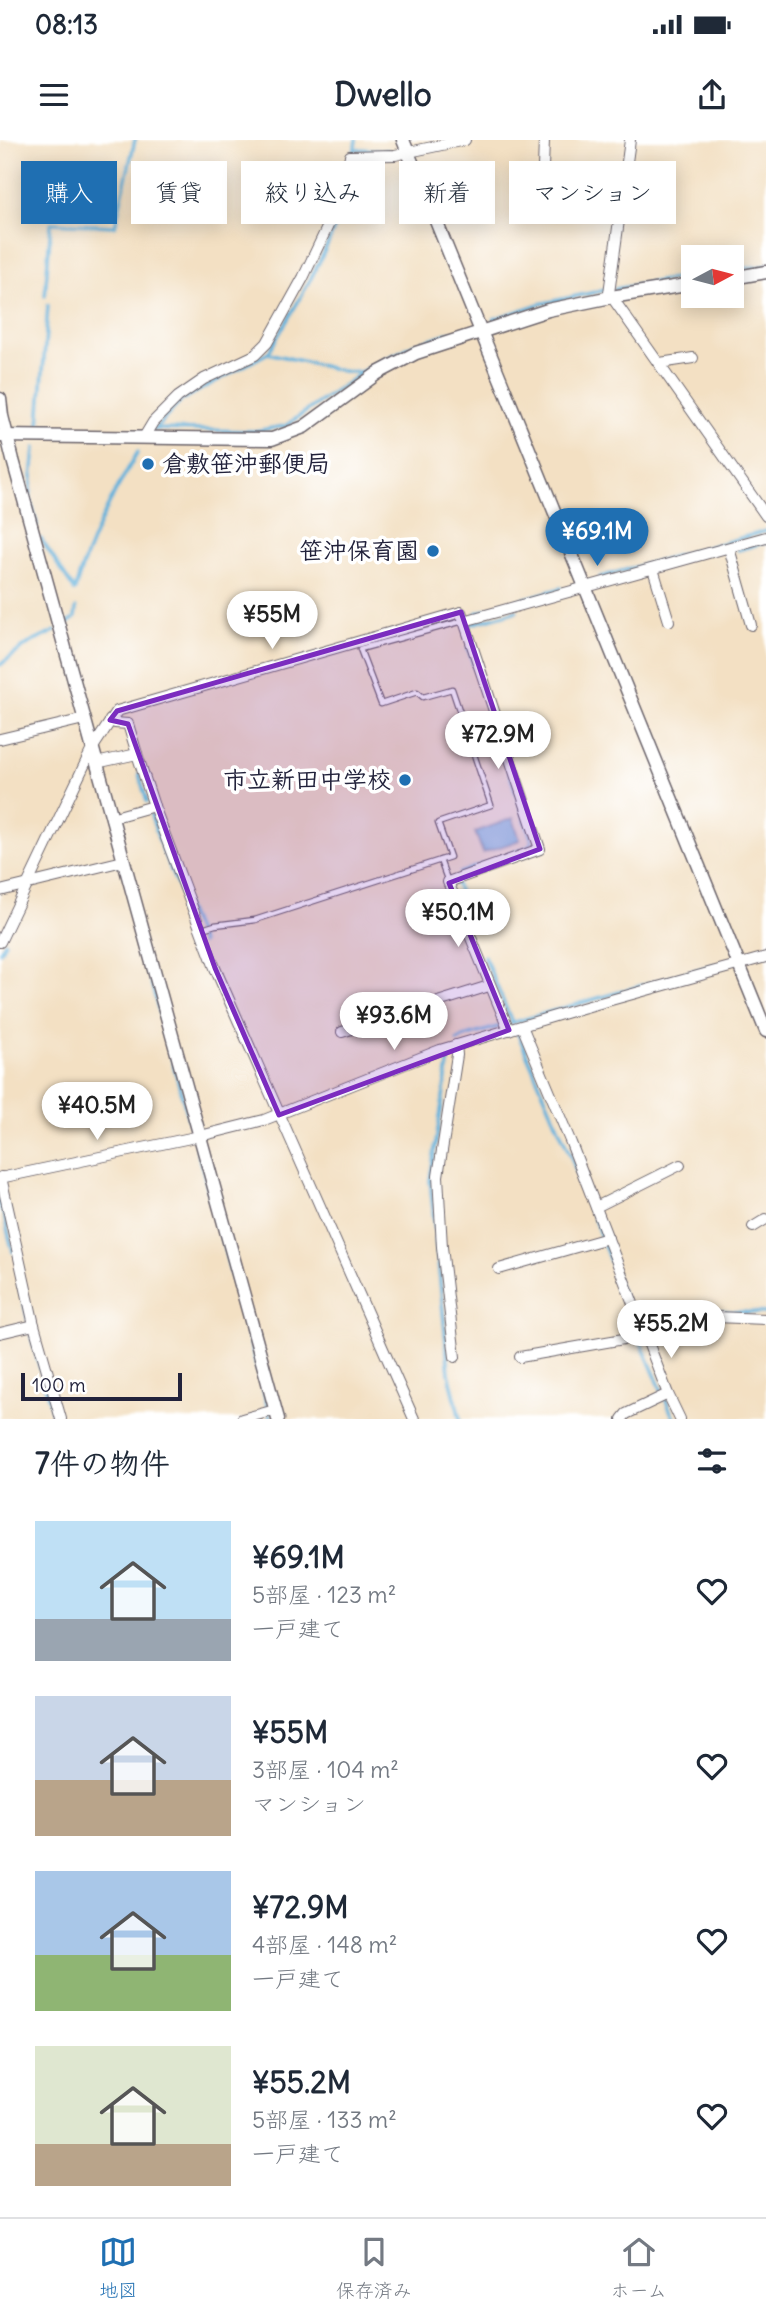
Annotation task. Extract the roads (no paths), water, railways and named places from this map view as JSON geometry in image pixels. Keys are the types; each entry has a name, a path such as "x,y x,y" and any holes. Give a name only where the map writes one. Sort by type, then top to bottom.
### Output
{"street":[{"path":"403,140 766,1031"},
{"path":"144,437 153,422 178,397 204,379 255,355 267,343 303,278 334,213 350,156 408,153 465,140"},
{"path":"543,161 544,140"},
{"path":"630,140 609,287 611,296 766,516"},
{"path":"744,276 766,272"},
{"path":"3,435 272,439 304,427 397,361 548,310 611,296 681,286"},
{"path":"660,363 693,358"},
{"path":"0,399 3,435 96,762 120,862 200,1136 273,1413 242,1419"},
{"path":"465,624 584,587 766,537"},
{"path":"729,548 751,625"},
{"path":"653,569 669,621"},
{"path":"0,942 92,749 117,711 461,612 540,849 452,881 489,986 509,1030"},
{"path":"0,739 84,719"},
{"path":"112,722 128,724 134,754 215,968 276,1116 414,1419"},
{"path":"96,762 134,754"},
{"path":"111,818 154,806"},
{"path":"0,891 120,862"},
{"path":"61,1419 34,1325 1,1177 200,1136 276,1116 456,1045 766,957"},
{"path":"342,1032 489,986"},
{"path":"522,1026 608,1238 635,1310 640,1335 665,1396 680,1419"},
{"path":"454,1357 442,1247 438,1176 457,1055 456,1045"},
{"path":"596,1207 680,1166"},
{"path":"753,1227 766,1219"},
{"path":"499,1269 608,1238"},
{"path":"635,1310 766,1319"},
{"path":"0,1333 34,1325"},
{"path":"520,1357 640,1335"},
{"path":"622,1419 625,1414 665,1396"}],"lane":[{"path":"201,930 215,925 255,920 450,858 438,823 491,805 452,689 423,697 417,692 382,704 360,649 465,624"},
{"path":"440,860 452,881"}],"water":[{"path":"513,818 520,840 483,853 475,832"}],"waterway":[{"path":"45,296 51,223 115,226 135,140"},
{"path":"268,353 331,238 347,191 356,140"},
{"path":"355,149 387,150"},
{"path":"744,268 766,266"},
{"path":"615,289 681,277"},
{"path":"494,319 539,304 605,290"},
{"path":"39,425 48,305"},
{"path":"154,430 182,400 268,353 347,372 361,372 413,345 451,332"},
{"path":"154,429 254,431 285,426 360,374"},
{"path":"35,448 30,498 37,525"},
{"path":"75,590 102,519 138,452"},
{"path":"600,577 766,531"},
{"path":"41,539 75,591"},
{"path":"738,550 766,542"},
{"path":"476,613 561,588"},
{"path":"65,625 75,618 76,608"},
{"path":"468,625 517,611"},
{"path":"0,665 28,644 55,631"},
{"path":"460,873 528,847 532,841 468,648"},
{"path":"139,774 147,802"},
{"path":"151,815 160,844 201,943"},
{"path":"455,881 468,917"},
{"path":"130,905 191,1129"},
{"path":"0,952 5,942"},
{"path":"755,953 766,950"},
{"path":"484,956 512,1022"},
{"path":"511,1023 714,965"},
{"path":"457,1041 501,1026"},
{"path":"517,1032 571,1157 638,1336 674,1419"},
{"path":"449,1059 430,1180 449,1373 460,1419"},
{"path":"196,1145 271,1419"},
{"path":"0,1200 13,1252"},
{"path":"19,1280 28,1320"},
{"path":"635,1308 766,1313"},
{"path":"31,1335 54,1419"}],"place":[{"name":"倉敷笹沖郵便局","path":"148,464"},
{"name":"笹沖保育園","path":"433,551"},
{"name":"市立新田中学校","path":"405,780"}]}
